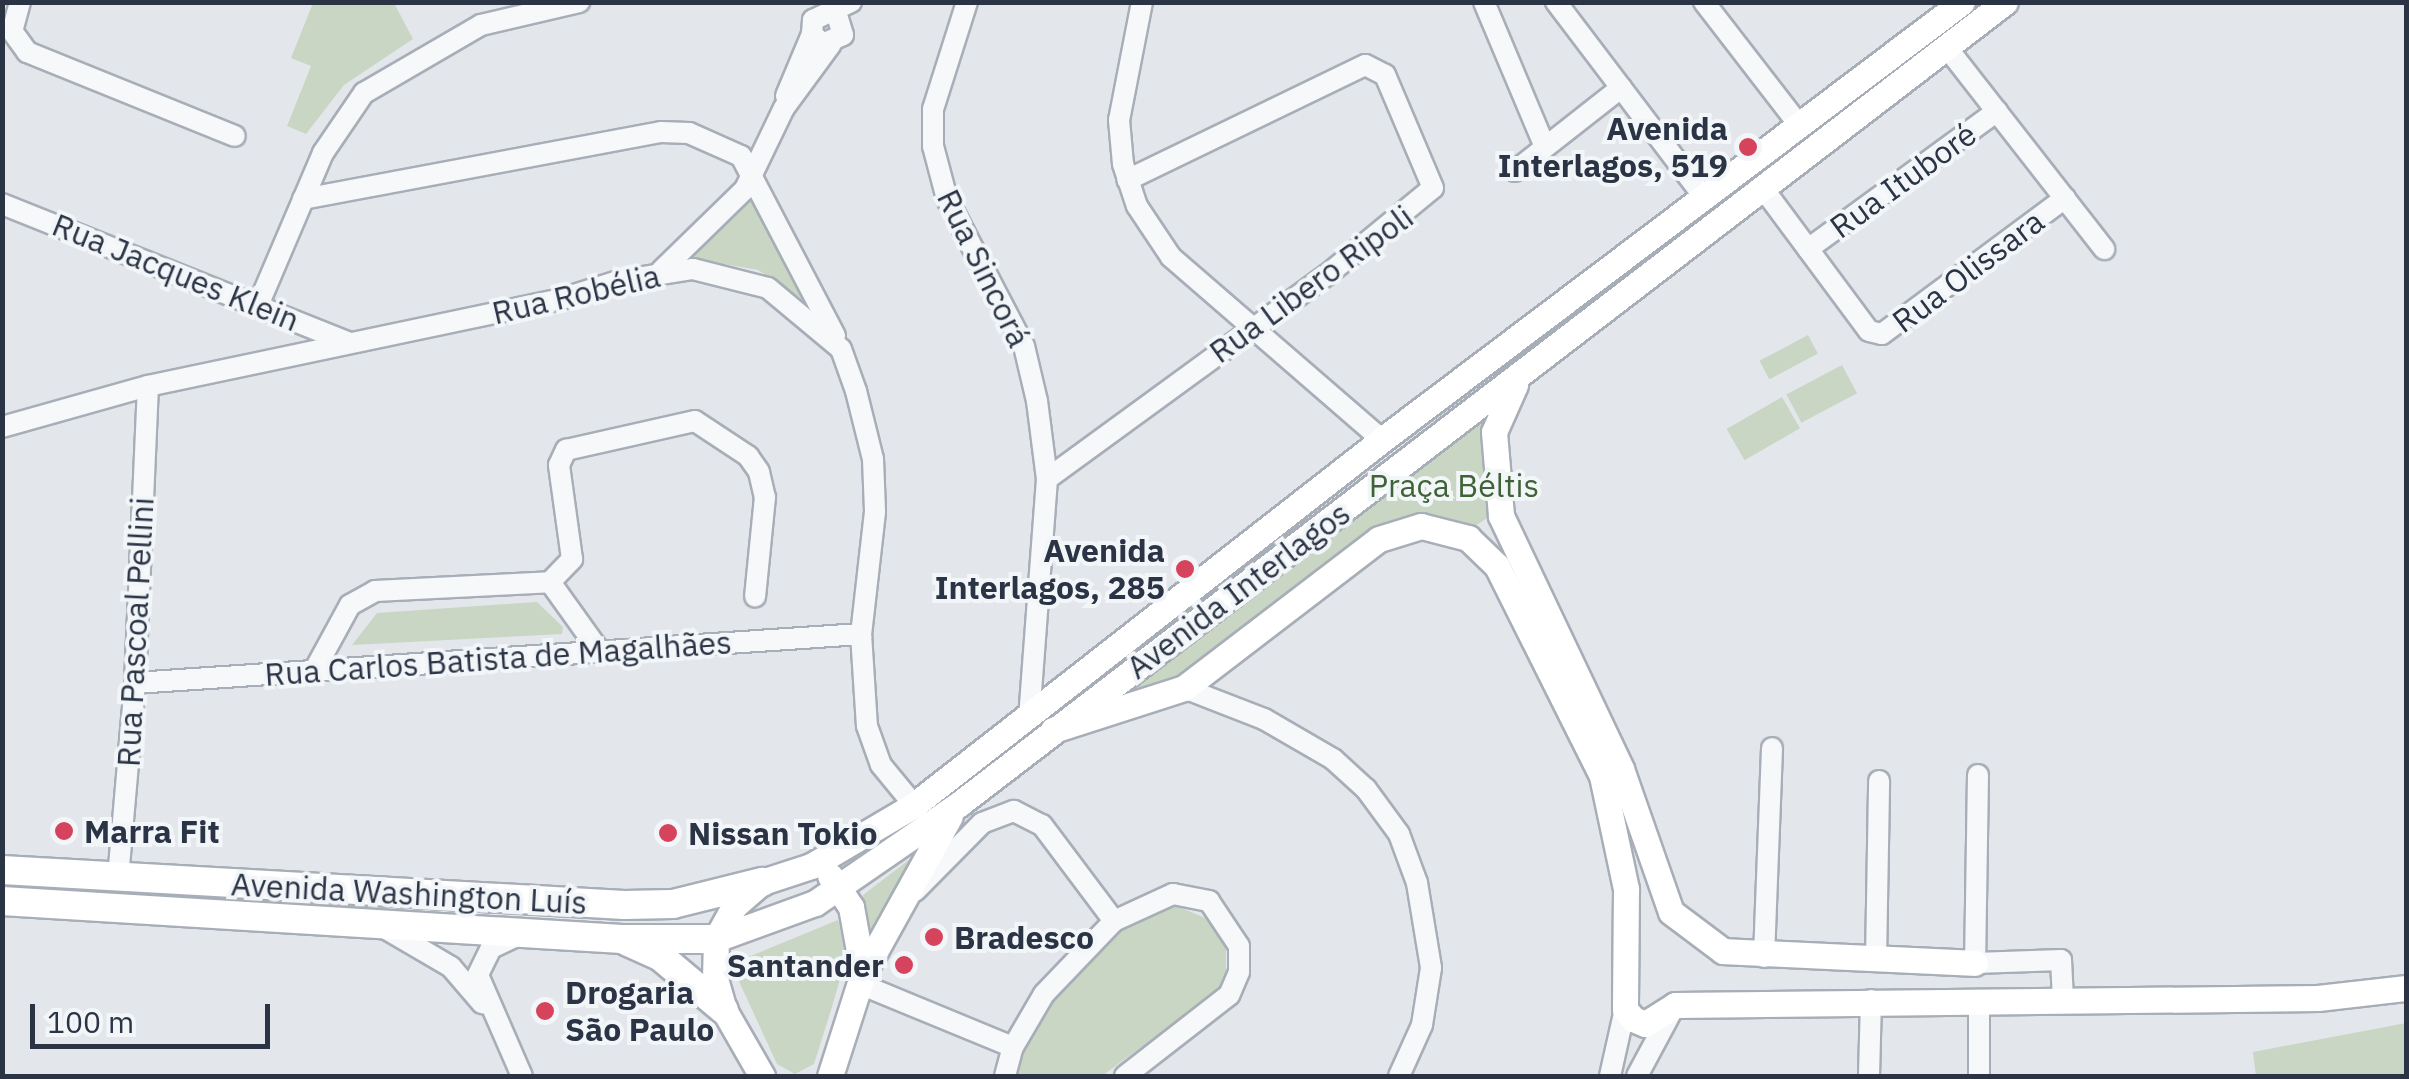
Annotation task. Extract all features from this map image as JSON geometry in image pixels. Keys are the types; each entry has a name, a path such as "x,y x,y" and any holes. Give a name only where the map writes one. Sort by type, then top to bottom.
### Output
{"highway":[{"name":"Avenida Washington Luís","path":"2,870 624,905 673,904 762,882"},
{"name":"Avenida Washington Luís","path":"2,901 622,939"},
{"name":"Avenida Interlagos","path":"622,939 716,939"},
{"path":"622,939 660,958 724,1010"}],"main road":[{"name":"Avenida Interlagos","path":"812,866 914,804 1029,718 1382,440 1962,2"},
{"name":"Avenida Interlagos","path":"716,939 784,918 840,886 958,804 1518,380 1762,187 2006,2"},
{"path":"1494,432 1518,380"},
{"path":"1454,386 1480,408 1494,432 1500,516 1671,912 1705,943 1764,957 1975,963 1990,981 2035,1000"},
{"path":"1468,538 1500,516"},
{"path":"1053,730 1184,688 1379,540 1421,526 1468,538 1498,566 1612,772 1626,889 1625,1008 1645,1024 1675,1005 2318,998 2406,988"},
{"path":"828,1075 862,979 958,804"},
{"path":"812,866 840,886 859,929 862,979"},
{"name":"Avenida Washington Luís","path":"762,882 812,866"},
{"path":"762,882 734,906 716,939 715,980 724,1010 764,1075"},
{"path":"1950,1000 1975,963"}],"street":[{"path":"20,2 12,30 27,52 235,136"},
{"path":"259,303 342,120 380,79 481,25 578,2"},
{"path":"656,275 718,222 751,178 825,15 863,2"},
{"name":"Rua Sincorá","path":"967,2 934,109 933,146 947,199 1024,346 1047,479 1029,718"},
{"path":"1142,2 1121,102 1127,180 1170,256 1382,440"},
{"path":"1484,2 1545,148"},
{"path":"1556,2 1705,198"},
{"path":"1704,2 1799,125"},
{"path":"1948,48 2104,249"},
{"name":"Rua Libero Ripoli","path":"1047,479 1432,192 1380,70 1355,69 1127,180"},
{"path":"1515,171 1620,88"},
{"name":"Rua Ituboré","path":"1808,249 1997,111"},
{"path":"303,199 660,132 717,141 741,156 841,349 873,459 873,556 861,634 867,726 881,765 914,804"},
{"name":"Rua Olissara","path":"1762,187 1868,331 1888,334 2065,198"},
{"name":"Rua Jacques Klein","path":"7,210 259,303 349,343"},
{"name":"Rua Robélia","path":"2,427 148,386 693,269 754,282 801,311 841,349"},
{"name":"Rua Pascoal Pellini","path":"118,878 135,683 148,386"},
{"path":"314,671 350,605 367,593 550,582 572,559 559,465 566,450 695,421 748,456 759,472 765,498 755,598"},
{"path":"550,582 598,649"},
{"name":"Rua Carlos Batista de Magalhães","path":"135,683 861,634"},
{"path":"1184,688 1264,720 1333,759 1399,834 1418,883 1432,968 1422,1025 1399,1076"},
{"path":"1764,957 1772,748"},
{"path":"1978,775 1975,963 2062,960 2064,1000"},
{"path":"1876,960 1879,781"},
{"path":"902,903 982,823 1014,811 1042,825 1114,921"},
{"path":"1005,1076 1013,1047 1044,994 1114,921 1158,897 1188,894 1222,913 1238,946 1240,972 1229,995 1125,1076"},
{"path":"358,920 397,933 451,967 495,1021"},
{"path":"522,1076 480,987 480,964 491,948 526,933"},
{"path":"862,979 1013,1047"},
{"path":"1868,1076 1870,1000"},
{"path":"1979,1000 1980,1076"},
{"path":"1637,1076 1675,1005"},
{"path":"1610,1076 1625,1008"}],"green space":[{"path":"313,3 394,3 413,39 344,85 306,134 287,126 311,66 291,58"},
{"path":"751,187 768,230 810,304 758,270 690,258"},
{"path":"1808,335 1818,354 1769,379 1759,361"},
{"path":"1842,365 1857,393 1801,423 1786,395"},
{"path":"1782,397 1800,428 1745,460 1727,429"},
{"name":"Praça Béltis","path":"1486,420 1493,514 1468,531 1440,516 1382,527 1182,682 1087,712"},
{"path":"537,602 563,627 562,634 352,645 377,613"},
{"path":"910,859 875,930 868,930 863,895"},
{"path":"1177,906 1210,920 1226,944 1226,977 1217,991 1102,1076 1015,1076 1038,1017 1074,971 1132,919"},
{"path":"838,920 847,955 814,1064 795,1074 777,1064 731,964"},
{"path":"2406,1023 2406,1076 2256,1076 2253,1052"}],"place":[{"name":"Avenida Interlagos, 519","path":"1748,147"},
{"name":"Avenida Interlagos, 285","path":"1185,569"},
{"name":"Marra Fit","path":"64,831"},
{"name":"Nissan Tokio","path":"668,833"},
{"name":"Bradesco","path":"934,937"},
{"name":"Santander","path":"904,965"},
{"name":"Drogaria São Paulo","path":"545,1011"}]}
